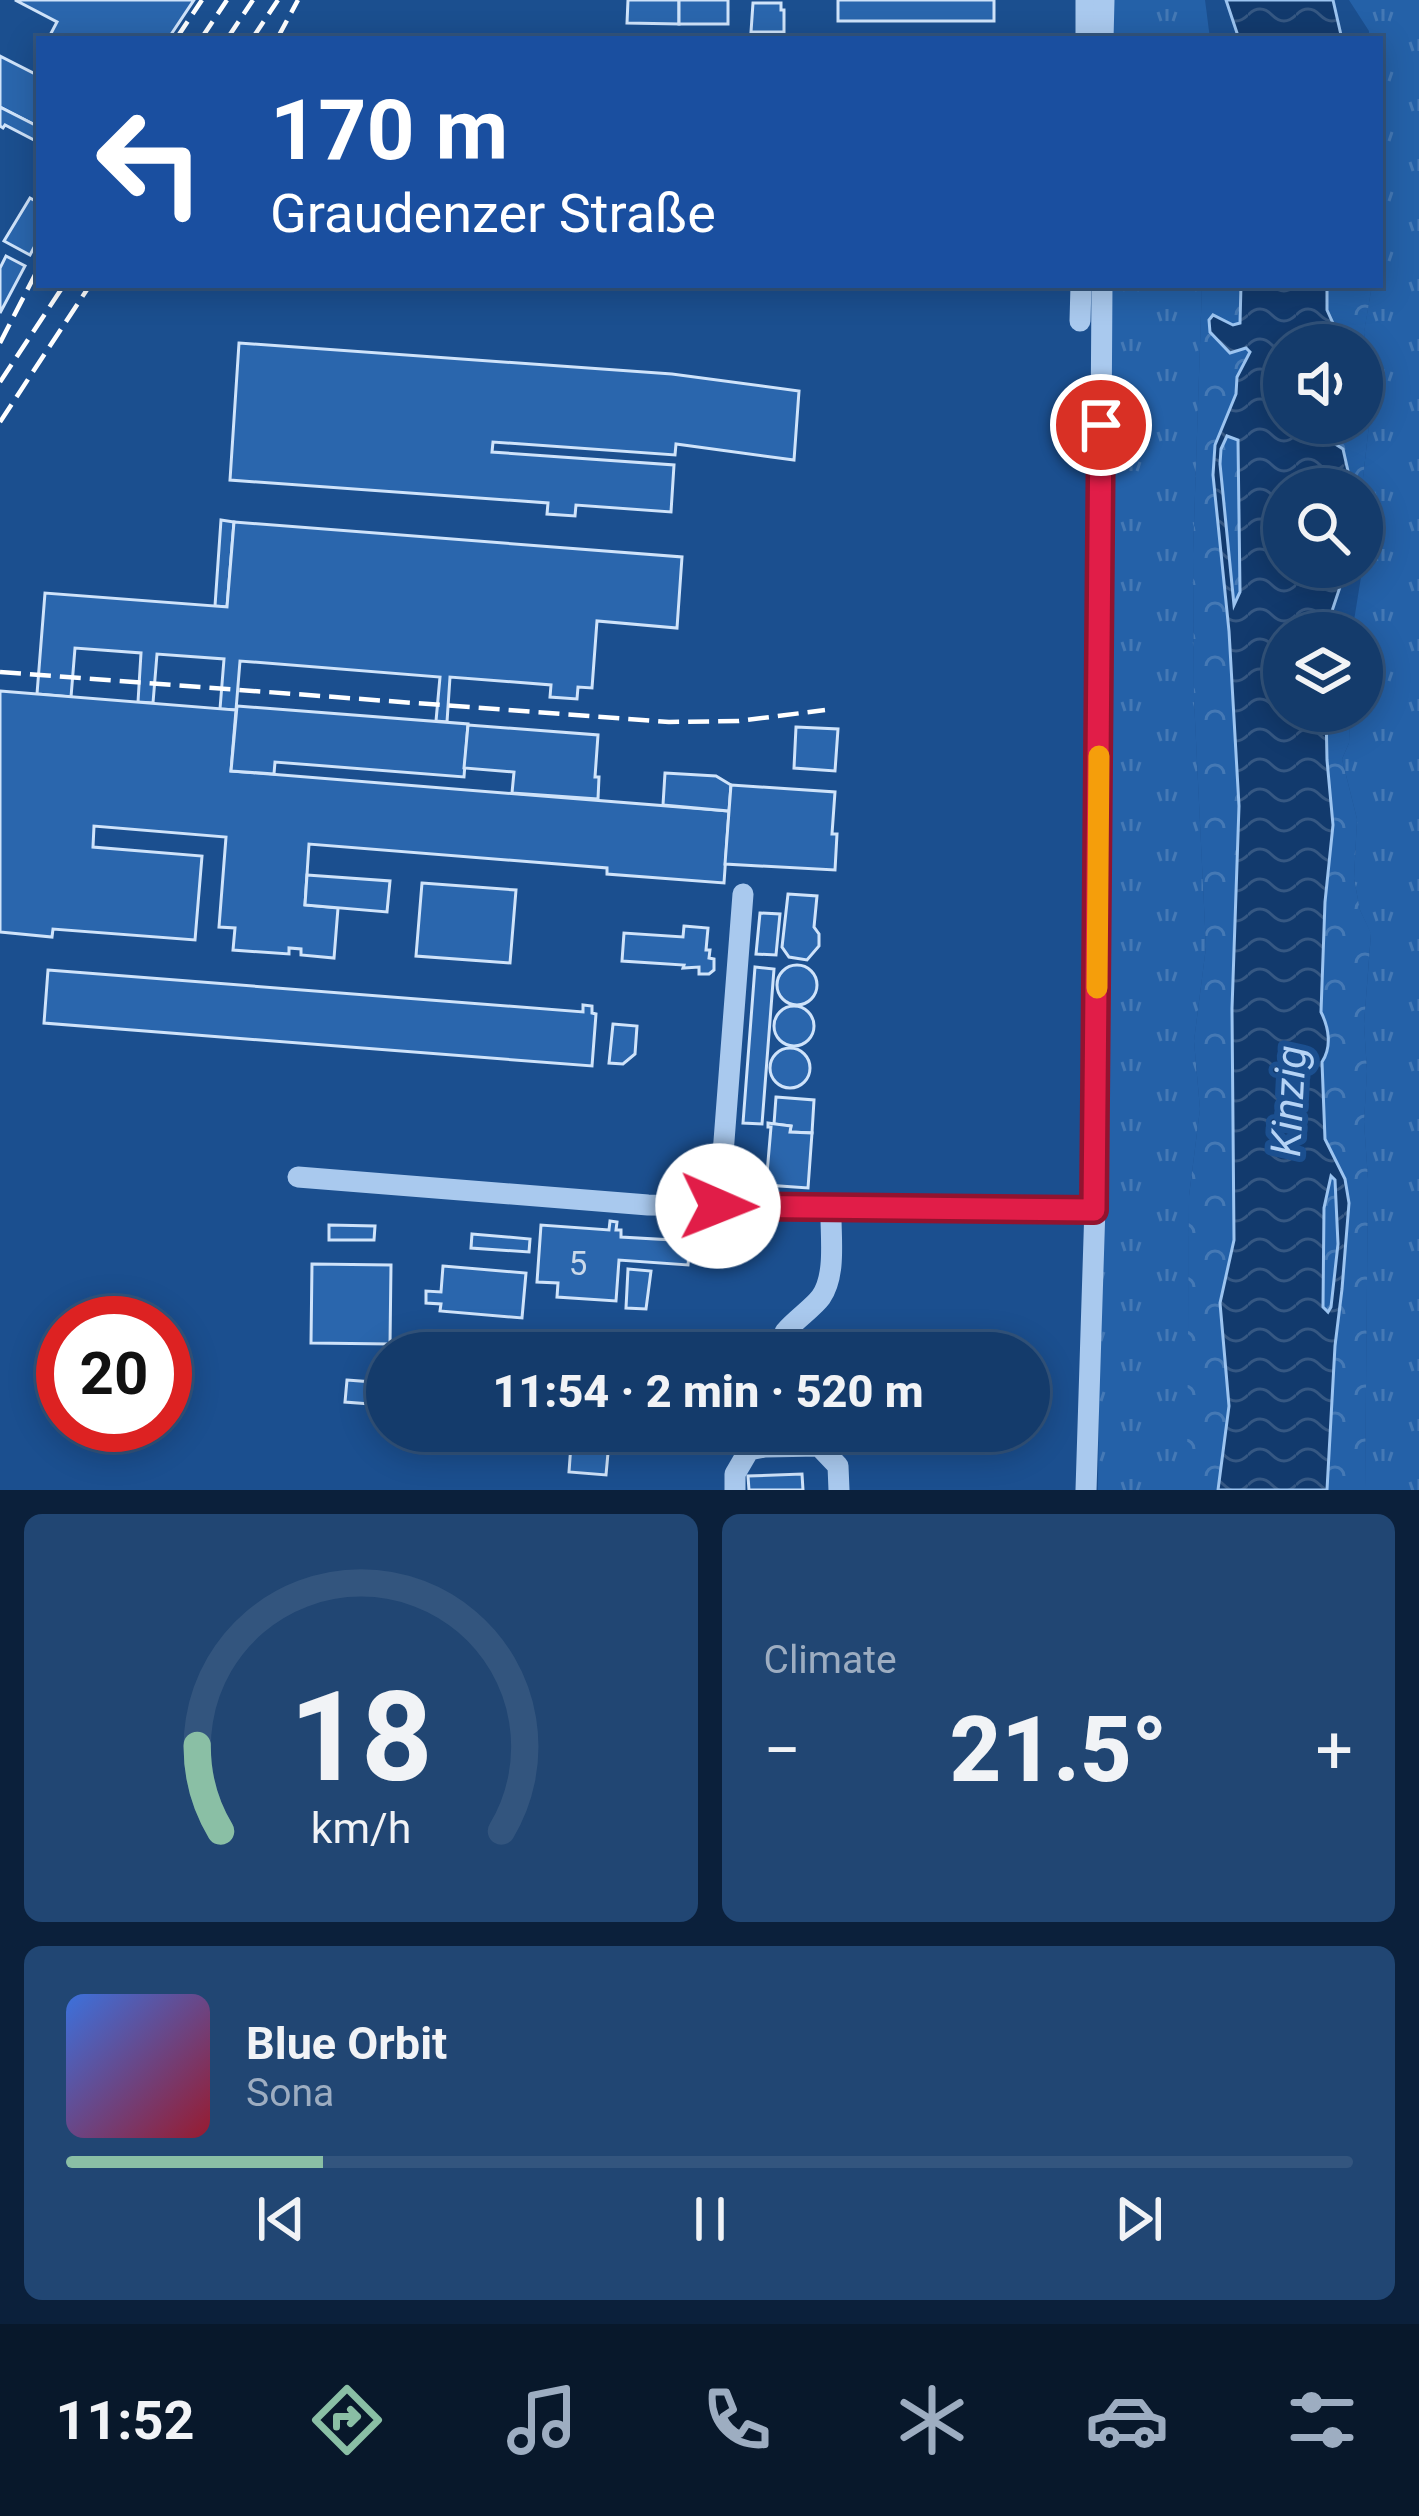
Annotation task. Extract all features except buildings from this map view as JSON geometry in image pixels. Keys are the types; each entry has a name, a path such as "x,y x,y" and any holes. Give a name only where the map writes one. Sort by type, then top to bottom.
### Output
{"street":[{"path":"1086,36 1087,0"},
{"path":"1103,36 1104,0"},
{"path":"1080,321 1081,288"},
{"path":"1085,1484 1094,1210 1102,288"},
{"path":"718,1206 743,894"},
{"path":"298,1177 606,1203 1094,1210"},
{"path":"785,1332 825,1291 830,1273 831,1207"},
{"path":"735,1490 735,1474 748,1452"},
{"path":"824,1452 838,1466 839,1490"}],"green space":[{"path":"1112,0 1205,0 1210,36 1112,36"},
{"path":"1349,0 1419,0 1419,1490 1365,1490 1368,1179 1364,1024 1371,934 1354,879 1357,819 1342,759 1349,732 1383,732 1383,612 1355,612 1359,588 1383,588 1383,468 1364,468 1367,444 1383,444 1383,324 1365,324 1371,288 1383,288 1383,36 1369,36"},
{"path":"1109,288 1202,288 1193,554 1194,699 1206,947 1194,1041 1200,1109 1189,1196 1188,1490 1098,1490"},
{"path":"1202,288 1241,288 1240,323 1233,326 1250,352 1215,445 1213,475 1229,631 1239,806 1232,1009 1234,1240 1220,1303 1229,1406 1218,1490 1188,1490 1187,1478 1189,1196 1200,1109 1194,1041 1206,947 1194,699 1193,554"},
{"path":"1327,288 1372,288 1366,324 1334,324 1327,310"},
{"path":"1227,436 1238,439 1242,502 1241,572 1234,608 1220,464"},
{"path":"1333,444 1367,444 1364,468 1343,468"},
{"path":"1326,732 1349,732 1342,759 1357,819 1354,879 1371,933 1364,1024 1368,1179 1365,1490 1327,1490 1345,1179 1325,1139 1322,1062 1328,1048 1328,1026 1321,1012 1333,825"},
{"path":"1330,1175 1335,1180 1338,1244 1328,1312 1323,1307 1324,1208"}],"water":[{"path":"1226,0 1333,0 1341,35 1340,36 1238,36"},
{"name":"Kinzig","path":"1241,288 1327,288 1327,310 1333,324 1263,324 1263,444 1335,444 1343,449 1347,468 1263,468 1263,588 1340,588 1332,612 1263,612 1263,732 1326,732 1333,825 1321,1012 1328,1037 1322,1062 1325,1139 1345,1179 1349,1203 1327,1490 1218,1490 1229,1406 1220,1303 1234,1240 1232,1009 1239,806 1229,631 1213,475 1215,445 1250,352 1246,348 1230,353 1210,332 1213,315 1233,325 1240,323","holes":["1227,436 1238,440 1240,592 1234,605 1220,464","1331,1176 1338,1244 1331,1307 1328,1312 1323,1307 1324,1208"]}],"railway":[{"path":"178,36 202,0"},
{"path":"203,36 227,0"},
{"path":"229,36 253,0"},
{"path":"254,36 278,0"},
{"path":"279,36 298,0"},
{"path":"0,343 36,273"},
{"path":"0,382 62,288"},
{"path":"0,422 88,288"},
{"path":"0,672 669,722 739,721 825,710"}],"slow traffic":[{"path":"1097,988 1099,756"}],"route":[{"path":"718,1206 1094,1210 1101,425"}]}
